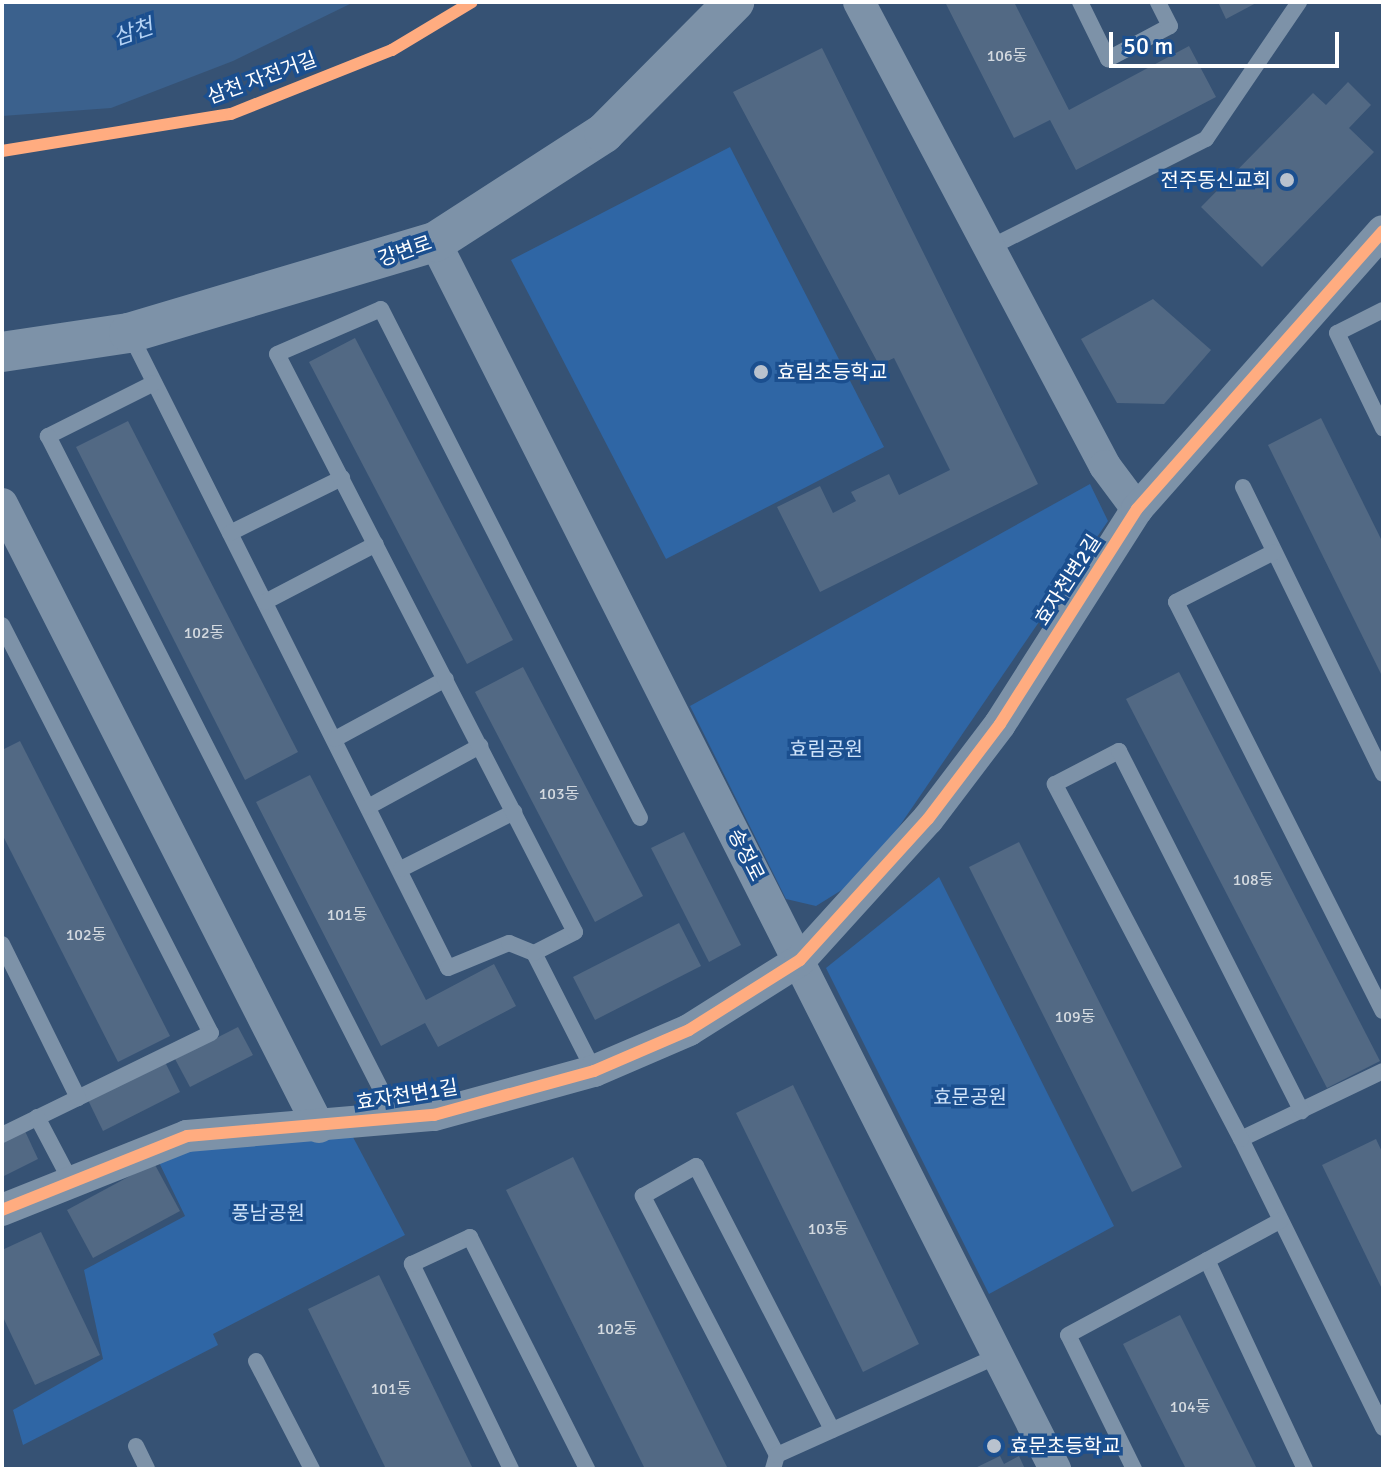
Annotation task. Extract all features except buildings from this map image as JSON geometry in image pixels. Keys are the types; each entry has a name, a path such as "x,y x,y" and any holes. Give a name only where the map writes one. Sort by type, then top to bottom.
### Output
{"street":[{"name":"강변로","path":"2,352 129,333 435,242 604,133 734,2"},
{"path":"859,2 1105,466 1137,509"},
{"name":"효자천변2길","path":"800,960 928,819 1000,724 1137,509 1383,231"},
{"name":"송정로","path":"435,242 1055,1469"},
{"path":"2,504 319,1127"},
{"name":"효자천변1길","path":"2,1210 69,1178 187,1136 396,1119 594,1071 689,1030 800,960"}],"lane":[{"path":"1080,2 1108,59 1170,26 1158,2"},
{"path":"989,248 1206,139 1299,2"},
{"path":"534,953 575,932 277,354 381,309 640,818"},
{"path":"1383,310 1337,333 1383,428"},
{"path":"129,333 401,869 448,968 509,943 534,953 594,1071"},
{"path":"154,383 48,436 396,1119"},
{"path":"230,533 342,478"},
{"path":"1243,487 1383,774"},
{"path":"265,602 376,544"},
{"path":"1274,552 1176,602 1383,1011"},
{"path":"2,625 211,1033 2,1135"},
{"path":"335,739 446,679"},
{"path":"368,807 480,746"},
{"path":"1302,1111 1119,751 1055,784 1241,1139 1383,1428"},
{"path":"401,869 514,812"},
{"path":"2,944 78,1098"},
{"path":"1241,1139 1383,1071"},
{"path":"37,1117 69,1178"},
{"path":"832,1430 696,1166 643,1196 775,1462 832,1430 1000,1355"},
{"path":"1134,1469 1068,1335 1280,1221"},
{"path":"511,1469 412,1264 470,1237 587,1469"},
{"path":"1207,1260 1305,1469"},
{"path":"256,1361 312,1469"},
{"path":"136,1446 147,1469"}],"green space":[{"path":"730,147 884,447 666,559 511,260"},
{"name":"효림공원","path":"1090,484 1108,521 866,875 816,906 786,899 690,706"},
{"name":"효문공원","path":"939,877 1114,1226 989,1294 826,968"},
{"name":"풍남공원","path":"346,1124 405,1235 213,1334 218,1345 23,1445 13,1410 103,1359 84,1270 185,1216 152,1148"}],"water":[{"name":"삼천","path":"2,2 354,2 233,61 111,108 2,116"}],"cycle path":[{"name":"삼천 자전거길","path":"2,151 231,114 392,50 472,2"},
{"path":"2,1210 187,1136 434,1115 594,1071 689,1030 800,960 928,819 1000,724 1137,509 1383,231"}],"place":[{"name":"전주동신교회","path":"1287,180"},
{"name":"효림초등학교","path":"761,372"},
{"name":"효문초등학교","path":"994,1446"}]}
